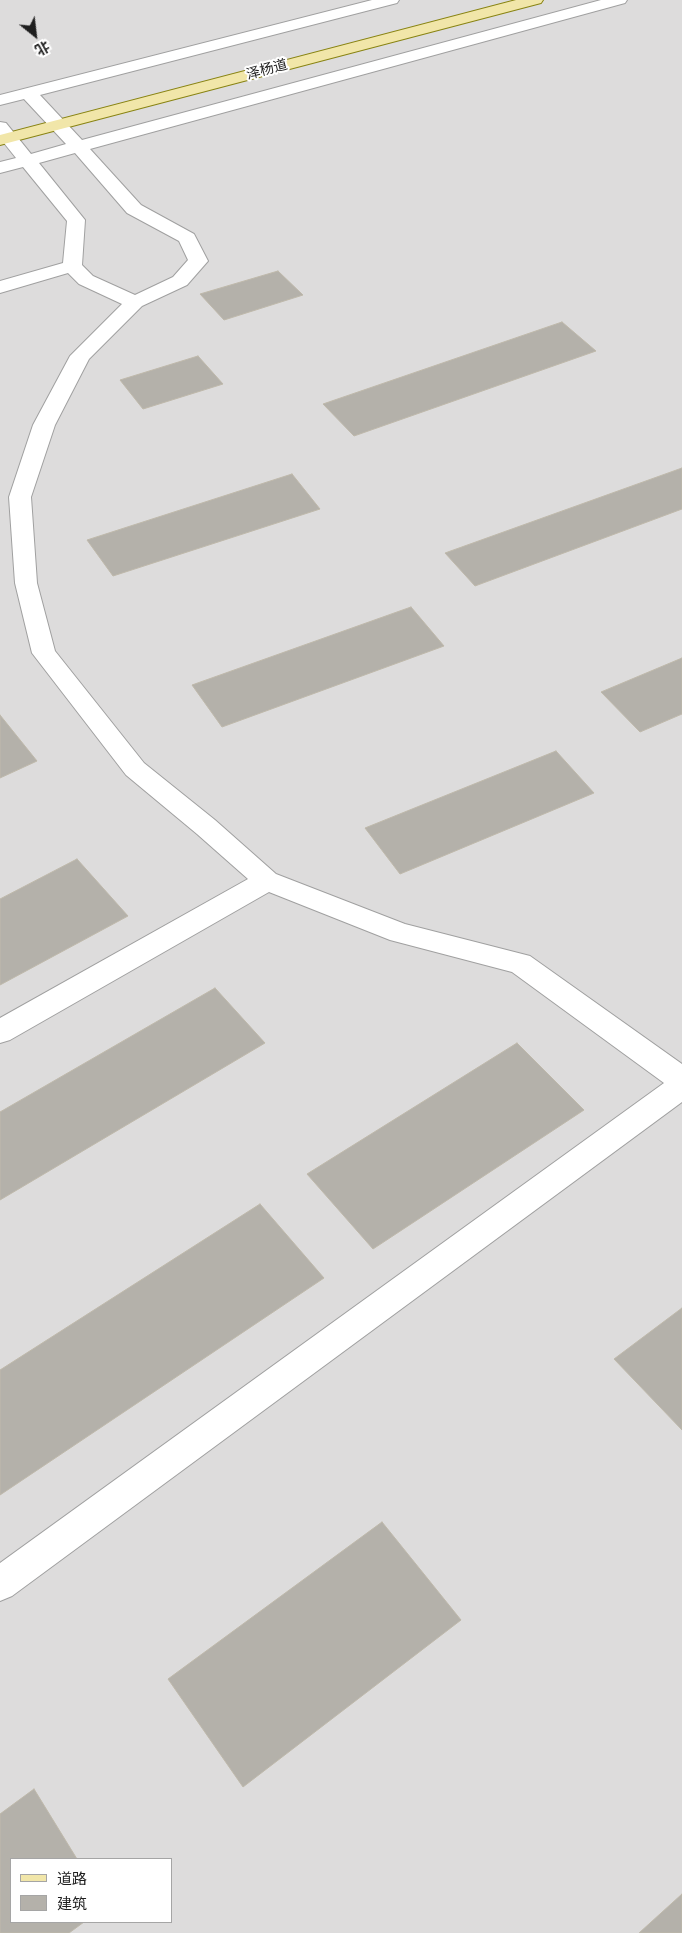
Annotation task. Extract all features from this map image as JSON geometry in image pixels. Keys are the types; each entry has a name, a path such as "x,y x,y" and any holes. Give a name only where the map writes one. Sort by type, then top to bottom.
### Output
{"main road":[{"name":"泽杨道","path":"245,59 472,0"},
{"name":"泽杨道","path":"4,129 43,117 534,0"},
{"name":"泽杨道","path":"43,117 63,106"}],"street":[{"path":"0,100 391,0"},
{"path":"0,168 619,0"},
{"path":"28,93 43,117 78,147 134,209 187,238 198,262 180,281 134,302 80,356 44,424 20,497 26,583 44,653 135,769 206,827 267,881 400,933 520,964 682,1080"},
{"path":"4,129 76,220 72,266 86,280 134,302"},
{"path":"0,287 72,266"},
{"path":"0,1032 267,881"},
{"path":"0,1584 682,1086"}],"shaded area":[{"path":"0,0 682,0 682,1933 0,1933"}],"building":[{"path":"278,271 303,295 224,320 200,294"},
{"path":"562,322 596,351 354,436 323,404"},
{"path":"198,356 223,384 143,409 120,380"},
{"path":"682,468 682,509 475,586 445,553"},
{"path":"292,474 320,509 113,576 87,540"},
{"path":"411,607 444,646 222,727 192,685"},
{"path":"682,658 682,714 640,732 601,692"},
{"path":"0,715 37,761 0,778"},
{"path":"556,751 594,793 400,874 365,828"},
{"path":"77,859 128,916 0,985 0,899"},
{"path":"215,988 265,1043 0,1200 0,1112"},
{"path":"517,1043 584,1110 373,1249 307,1174"},
{"path":"260,1204 324,1278 0,1495 0,1370"},
{"path":"682,1308 682,1430 614,1359"},
{"path":"382,1522 461,1620 243,1787 168,1679"},
{"path":"34,1789 76,1858 10,1858 10,1923 83,1923 69,1933 0,1933 0,1814"},
{"path":"682,1894 682,1933 639,1933"}]}
